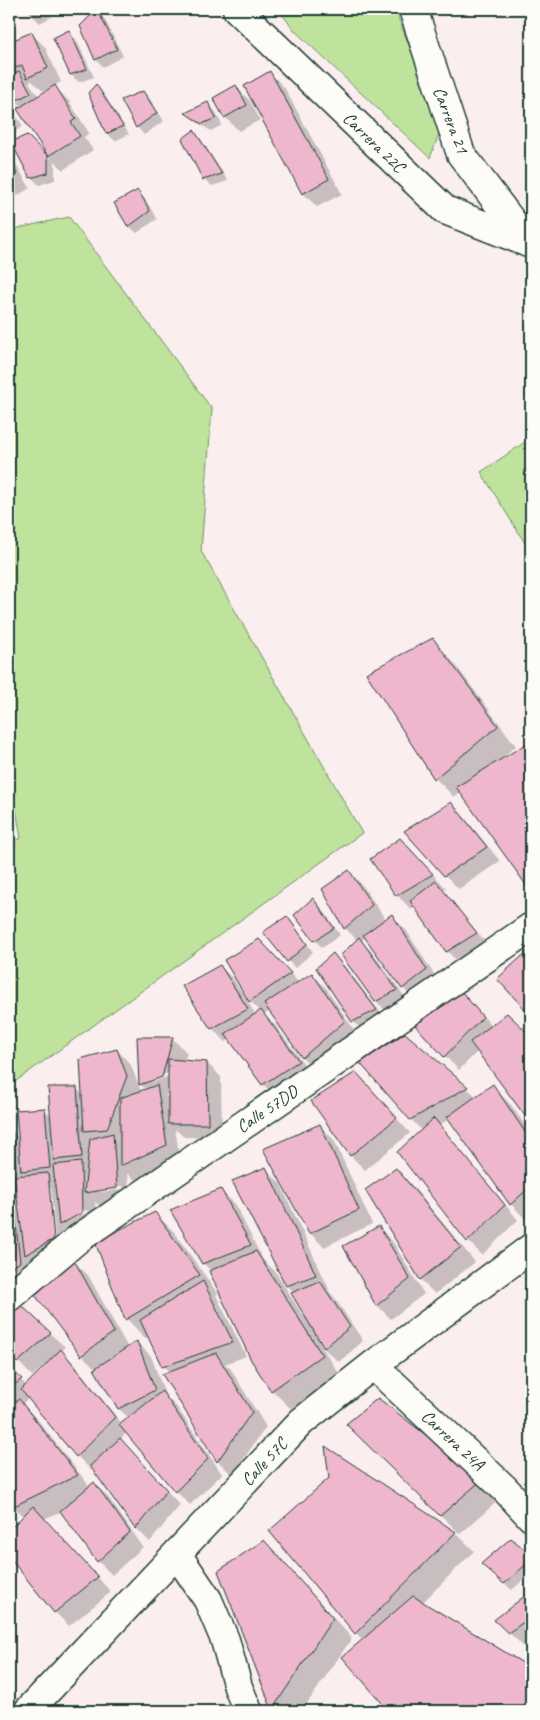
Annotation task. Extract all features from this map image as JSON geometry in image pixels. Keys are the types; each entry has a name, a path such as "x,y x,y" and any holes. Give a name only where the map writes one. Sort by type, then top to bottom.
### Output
{"street":[{"name":"Carrera 22C","path":"237,9 445,210 530,244"},
{"name":"Carrera 21","path":"413,9 462,154 530,244"},
{"name":"Calle 57DD","path":"9,1297 78,1239 531,927"},
{"name":"Calle 57C","path":"28,1711 301,1422 531,1248"},
{"name":"Carrera 24A","path":"373,1366 505,1489 531,1517"},
{"path":"177,1554 208,1600 225,1640 238,1686 248,1711"}],"green space":[{"path":"278,9 395,9 441,129 430,158 295,31"},
{"path":"69,217 212,409 201,551 362,833 9,1086 9,843 21,838 9,770 9,230"},
{"path":"531,438 531,553 481,472"}],"building":[{"path":"97,9 117,49 95,60 80,26"},
{"path":"69,30 87,69 70,75 53,38"},
{"path":"32,32 48,68 27,78 22,65 14,69 9,58 9,42"},
{"path":"19,71 31,93 14,101 9,91 9,76"},
{"path":"270,71 329,179 302,194 244,86"},
{"path":"96,84 123,126 106,134 88,93"},
{"path":"55,85 76,119 71,122 80,136 48,156 17,109"},
{"path":"236,85 247,105 224,118 213,98"},
{"path":"143,91 157,113 136,128 121,100"},
{"path":"208,102 216,118 202,124 185,113"},
{"path":"194,130 222,174 203,180 182,139"},
{"path":"27,135 48,156 48,173 30,178 11,142"},
{"path":"9,160 17,174 9,179"},
{"path":"138,190 150,211 128,227 114,203"},
{"path":"433,638 498,726 434,779 366,673"},
{"path":"529,742 531,745 531,887 529,889 456,787"},
{"path":"451,802 487,847 444,876 404,831"},
{"path":"400,838 433,874 396,896 370,859"},
{"path":"349,870 372,905 344,929 322,889"},
{"path":"436,881 477,933 446,952 410,901"},
{"path":"313,898 334,928 314,941 294,915"},
{"path":"392,914 427,970 402,989 363,935"},
{"path":"287,916 307,944 287,962 263,932"},
{"path":"359,937 397,990 375,1002 341,955"},
{"path":"259,939 291,973 249,1002 224,960"},
{"path":"531,948 531,1016 497,979"},
{"path":"333,953 377,1010 352,1022 316,968"},
{"path":"220,965 248,1009 211,1029 182,986"},
{"path":"312,973 345,1021 302,1058 264,1004"},
{"path":"462,992 483,1017 444,1057 414,1024"},
{"path":"261,1010 299,1061 262,1085 225,1034"},
{"path":"507,1013 531,1036 531,1124 470,1042"},
{"path":"405,1033 468,1087 410,1120 360,1063"},
{"path":"137,1037 173,1037 162,1077 139,1085"},
{"path":"117,1049 127,1076 107,1129 84,1131 80,1059"},
{"path":"168,1059 207,1062 208,1124 168,1124"},
{"path":"356,1072 397,1118 350,1156 311,1101"},
{"path":"493,1084 531,1141 531,1186 510,1205 447,1117"},
{"path":"157,1085 167,1145 120,1166 120,1098"},
{"path":"48,1087 77,1087 82,1157 54,1160"},
{"path":"45,1108 50,1168 21,1171 16,1110"},
{"path":"434,1118 505,1205 467,1242 397,1152"},
{"path":"320,1124 359,1210 309,1234 263,1149"},
{"path":"11,1128 16,1168 9,1171 9,1129"},
{"path":"113,1133 117,1188 84,1193 90,1139"},
{"path":"81,1162 82,1213 59,1225 53,1165"},
{"path":"266,1167 316,1275 286,1286 232,1181"},
{"path":"396,1168 461,1247 420,1280 365,1190"},
{"path":"48,1173 54,1239 25,1255 14,1176"},
{"path":"9,1178 11,1178 20,1262 9,1269"},
{"path":"221,1189 251,1245 202,1264 170,1210"},
{"path":"155,1212 200,1275 125,1320 95,1242"},
{"path":"379,1226 410,1279 376,1306 343,1246"},
{"path":"256,1251 322,1355 271,1391 251,1360 209,1271"},
{"path":"74,1260 114,1332 81,1356 35,1295"},
{"path":"203,1281 233,1342 162,1367 140,1320"},
{"path":"320,1281 350,1327 324,1348 291,1293"},
{"path":"21,1305 51,1333 17,1363 9,1354 9,1315"},
{"path":"137,1341 155,1390 118,1409 94,1369"},
{"path":"61,1349 115,1417 76,1457 21,1390"},
{"path":"216,1353 252,1412 217,1462 162,1374"},
{"path":"9,1367 22,1379 9,1389"},
{"path":"162,1391 208,1459 175,1492 119,1425"},
{"path":"378,1398 483,1479 440,1516 346,1424"},
{"path":"19,1399 78,1475 12,1507 9,1501 9,1407"},
{"path":"120,1438 167,1490 135,1529 90,1466"},
{"path":"325,1446 456,1532 355,1634 269,1531 329,1478"},
{"path":"94,1482 130,1532 97,1562 60,1511"},
{"path":"33,1506 98,1577 54,1613 9,1557 9,1530"},
{"path":"511,1538 531,1555 531,1560 504,1584 481,1564"},
{"path":"264,1540 333,1618 272,1710 218,1571"},
{"path":"531,1591 531,1617 508,1633 494,1620"},
{"path":"413,1596 531,1668 531,1711 389,1711 342,1657"}]}
